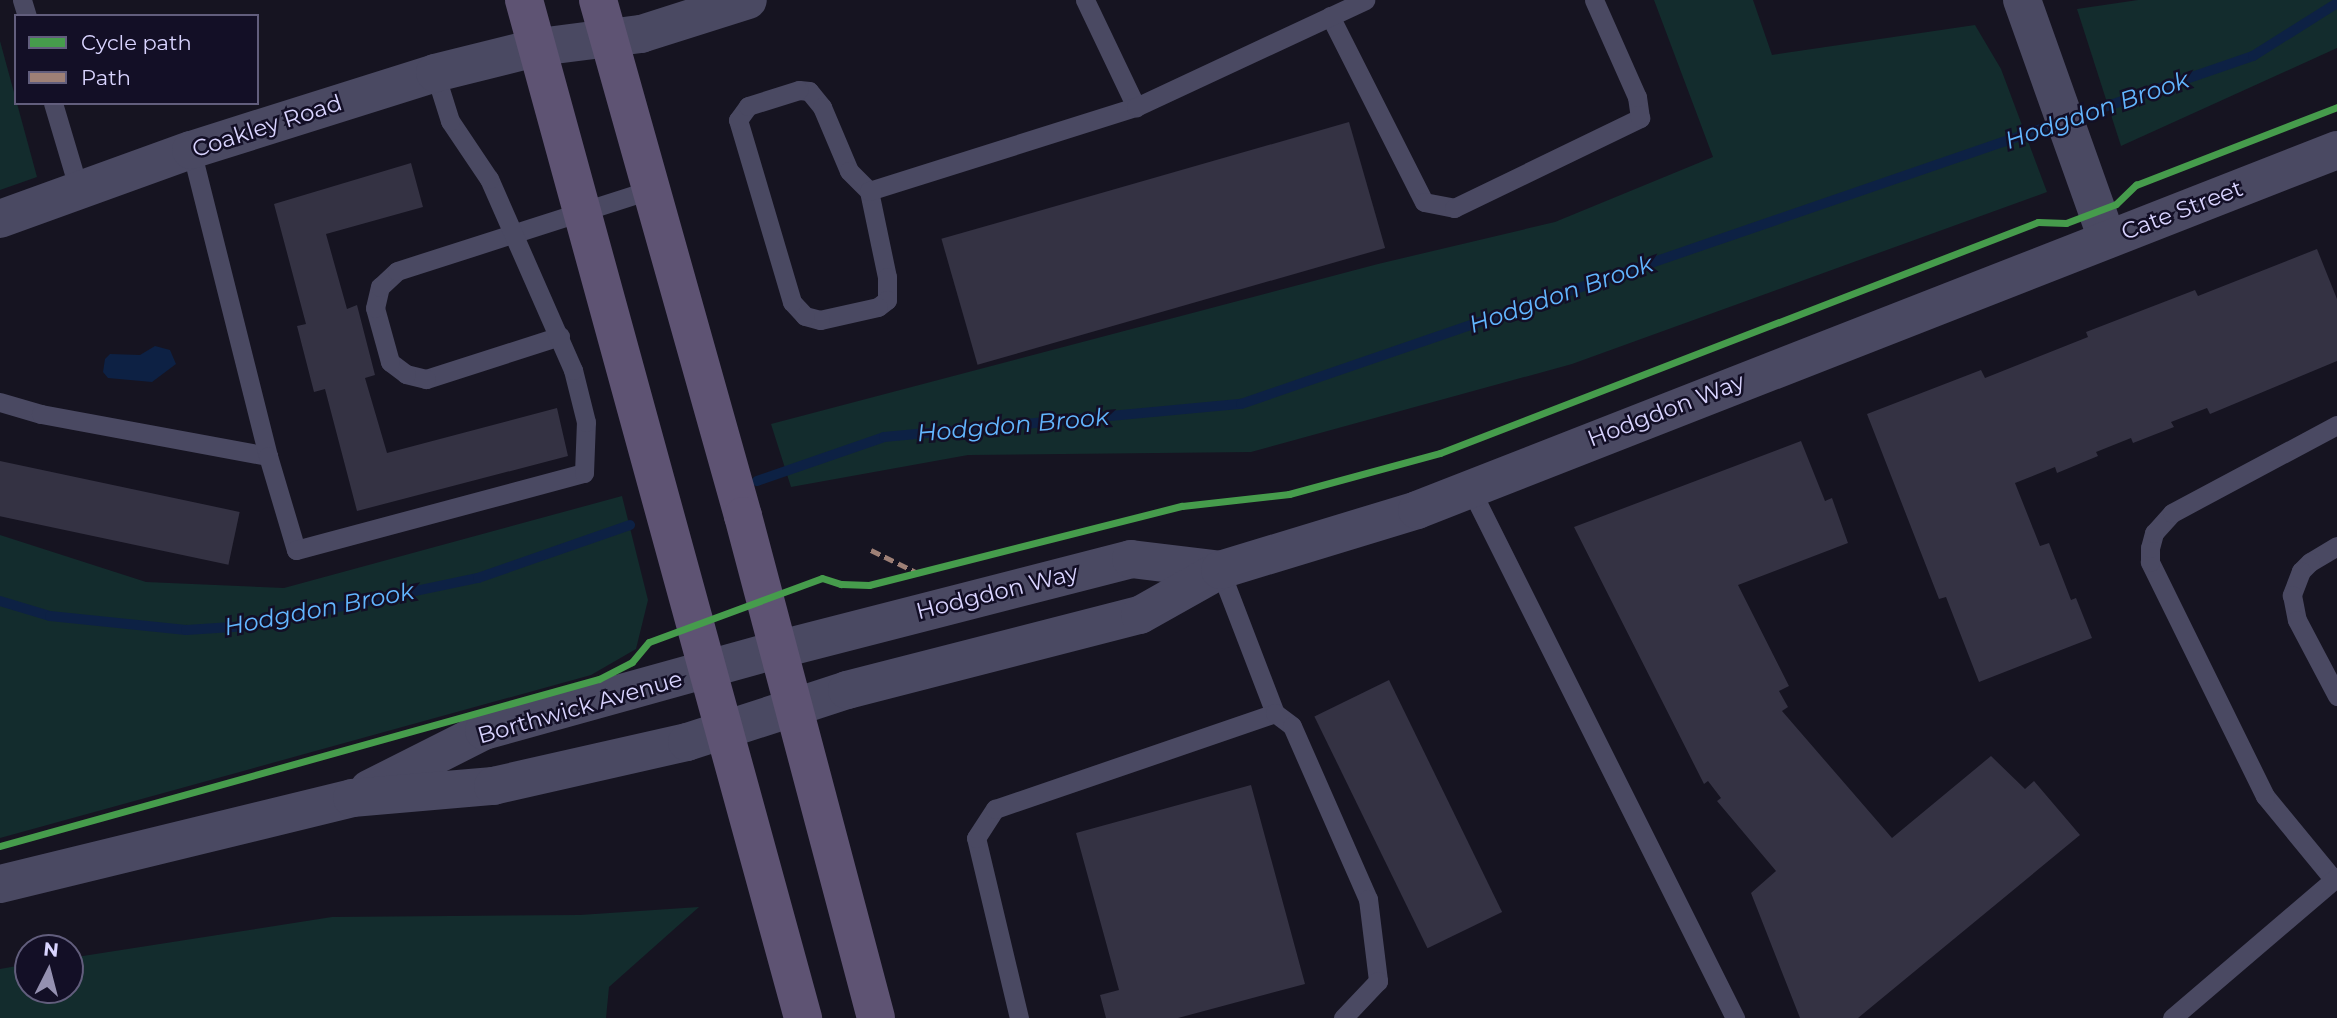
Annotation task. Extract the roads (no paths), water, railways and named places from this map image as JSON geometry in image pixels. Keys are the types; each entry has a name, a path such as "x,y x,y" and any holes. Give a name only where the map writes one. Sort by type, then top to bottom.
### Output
{"main road":[{"path":"524,0 722,731 803,1018"},
{"path":"598,0 876,1018"}],"street":[{"name":"Coakley Road","path":"0,219 191,150 435,73 538,47 641,34 748,0"},
{"name":"Cate Street","path":"2022,0 2107,239 2337,150"},
{"name":"Hodgdon Way","path":"792,708 847,690 1140,615 1220,570 1417,510 2107,239"},
{"name":"Hodgdon Way","path":"777,650 832,633 1131,559 1220,570"},
{"name":"Borthwick Avenue","path":"352,798 484,731 777,650"},
{"name":"Borthwick Avenue","path":"0,884 352,798 494,786 687,742 792,708"}],"lane":[{"path":"1085,0 1136,107"},
{"path":"869,191 1136,107 1365,0"},
{"path":"1330,16 1424,202 1454,208 1640,118 1637,97 1594,0"},
{"path":"191,150 268,456 296,550 584,473 586,422 573,370 489,179 450,121 435,73"},
{"path":"799,90 809,91 822,107 849,171 869,191 887,276 887,300 878,307 820,320 805,316 792,302 738,120 748,106 799,90"},
{"path":"54,105 79,190"},
{"path":"560,336 426,379 406,374 390,362 376,308 380,287 397,271 650,190"},
{"path":"0,402 41,414 268,456"},
{"path":"2172,1018 2335,879 2265,796 2150,562 2154,533 2172,513 2337,425"},
{"path":"1470,488 1735,1018"},
{"path":"2337,546 2310,562 2301,571 2292,595 2297,620 2337,696"},
{"path":"1220,570 1275,713 1292,726 1368,899 1378,981 1343,1018"},
{"path":"1019,1018 976,838 995,809 1275,713"}],"water":[{"path":"155,346 170,350 176,364 152,382 108,378 103,372 105,359 110,354 140,355"}],"waterway":[{"name":"Hodgdon Brook","path":"757,481 884,437 1241,404 2253,56 2337,3"},
{"name":"Hodgdon Brook","path":"0,601 50,616 186,630 248,626 478,578 630,525"}]}
